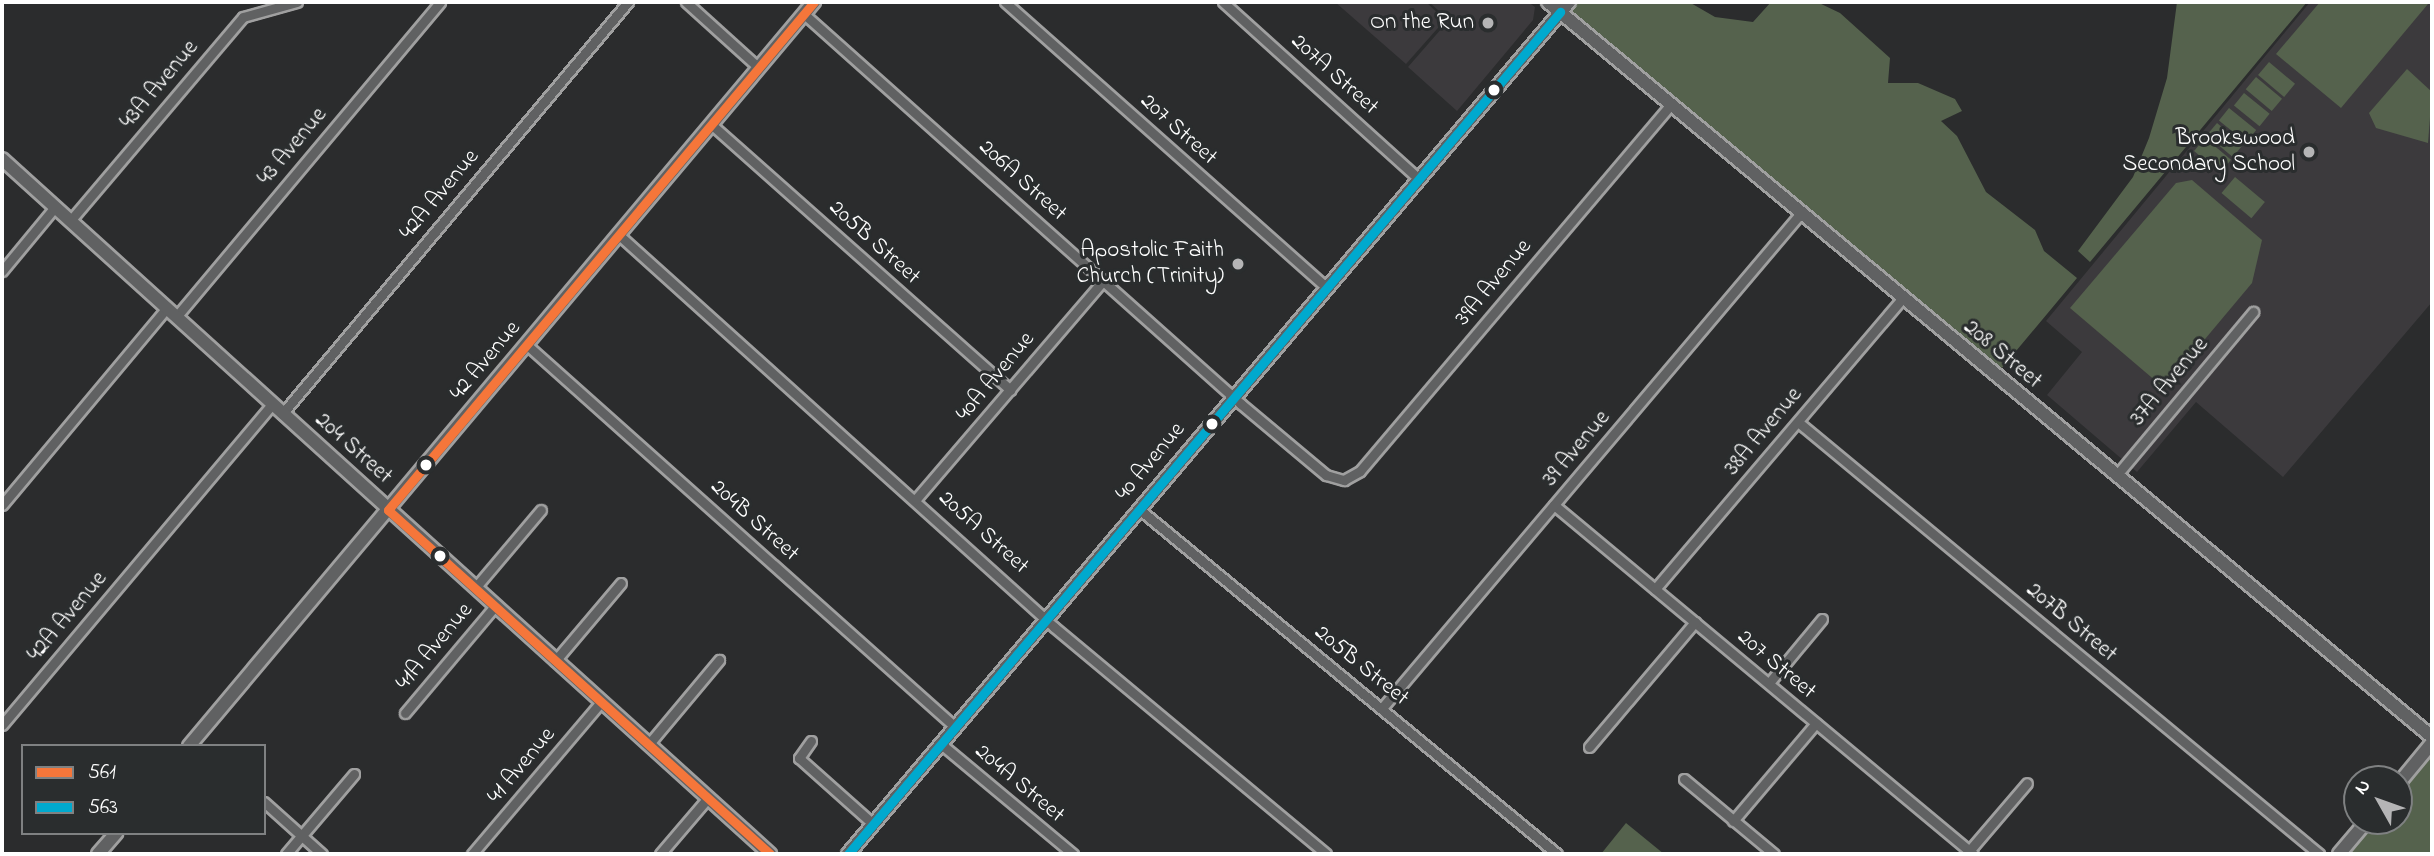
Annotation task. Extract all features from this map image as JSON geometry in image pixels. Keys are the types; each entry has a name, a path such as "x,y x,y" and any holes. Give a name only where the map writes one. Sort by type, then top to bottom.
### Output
{"main road":[{"name":"42 Avenue","path":"195,744 814,2"},
{"name":"208 Street","path":"1548,2 1564,7 1670,106 2432,737"},
{"name":"40 Avenue","path":"848,854 1564,7"},
{"name":"204 Street","path":"2,159 770,854"},
{"path":"2413,766 2432,743"},
{"path":"98,854 114,835"},
{"path":"2339,854 2355,835"}],"street":[{"name":"43A Avenue","path":"69,221 243,17 297,2"},
{"name":"43 Avenue","path":"2,505 440,2"},
{"name":"42A Avenue","path":"2,725 628,2"},
{"path":"687,2 759,68"},
{"name":"207 Street","path":"1005,2 1326,287"},
{"name":"207A Street","path":"1223,2 1418,178"},
{"name":"206A Street","path":"804,14 1234,397 1326,475 1344,480"},
{"name":"39A Avenue","path":"1344,480 1360,471 1670,106"},
{"name":"205B Street","path":"712,125 1010,390"},
{"path":"2,271 55,207"},
{"name":"39 Avenue","path":"1382,708 1800,214"},
{"name":"205A Street","path":"619,235 1048,617 1326,854"},
{"name":"40A Avenue","path":"916,499 1104,280"},
{"name":"38A Avenue","path":"1655,589 1902,299"},
{"name":"37A Avenue","path":"2116,476 2253,312"},
{"name":"204B Street","path":"527,345 956,727"},
{"name":"207B Street","path":"1798,422 2319,854"},
{"name":"207 Street","path":"1554,505 1971,853"},
{"name":"205B Street","path":"1139,509 1557,854"},
{"path":"475,588 541,510"},
{"path":"555,661 621,583"},
{"name":"41A Avenue","path":"405,713 495,606"},
{"path":"1769,683 1822,619"},
{"path":"1589,747 1695,622"},
{"path":"648,745 719,660"},
{"name":"41 Avenue","path":"472,854 601,702"},
{"path":"1733,821 1816,723"},
{"path":"811,741 799,758 873,824"},
{"name":"204A Street","path":"941,744 1073,854"},
{"path":"286,854 354,774"},
{"path":"1684,779 1774,854"},
{"path":"1971,853 2027,783"},
{"path":"660,854 707,799"},
{"path":"266,804 322,854"}],"shaded area":[{"path":"1335,2 1426,2 1445,20 1406,64"},
{"path":"1429,2 1528,2 1535,7 1533,20 1457,111 1408,67 1449,20"},
{"name":"Brookswood Secondary School","path":"2310,2 2432,2 2432,302 2283,477 2196,402 2137,472 2047,395 2082,352 2046,321"}],"green space":[{"path":"1575,2 1689,2 1715,17 1753,22 1771,2 1817,2 1840,13 1890,58 1888,83 1918,83 1955,99 1962,111 1941,121 1957,136 1986,192 2035,230 2044,251 2077,278 2001,369 1567,11"},
{"path":"2177,2 2307,2 2090,262 2078,251 2133,177 2149,138 2167,78"},
{"path":"2320,2 2428,4 2341,108 2276,54"},
{"path":"2269,62 2295,84 2284,97 2258,75"},
{"path":"2407,69 2432,92 2428,143 2376,128 2369,113"},
{"path":"2256,77 2282,99 2272,111 2246,89"},
{"path":"2244,93 2270,114 2260,126 2234,105"},
{"path":"2229,108 2256,130 2246,142 2219,120"},
{"path":"2217,123 2243,145 2233,157 2207,135"},
{"path":"2205,138 2231,160 2220,173 2194,151"},
{"path":"2235,177 2265,202 2251,218 2222,193"},
{"path":"2192,180 2262,240 2252,283 2164,388 2070,308 2176,183"},
{"path":"2432,743 2432,854 2342,854 2358,835 2413,835 2413,767"},
{"path":"1626,823 1664,854 1601,854"}],"transit line":[{"name":"561","path":"388,510 814,2"},
{"name":"563","path":"848,854 1560,12"},
{"name":"561","path":"388,510 770,854"}],"place":[{"name":"On the Run","path":"1488,23"},
{"name":"Brookswood Secondary School","path":"2309,152"},
{"name":"Apostolic Faith Church (Trinity)","path":"1238,264"}]}
